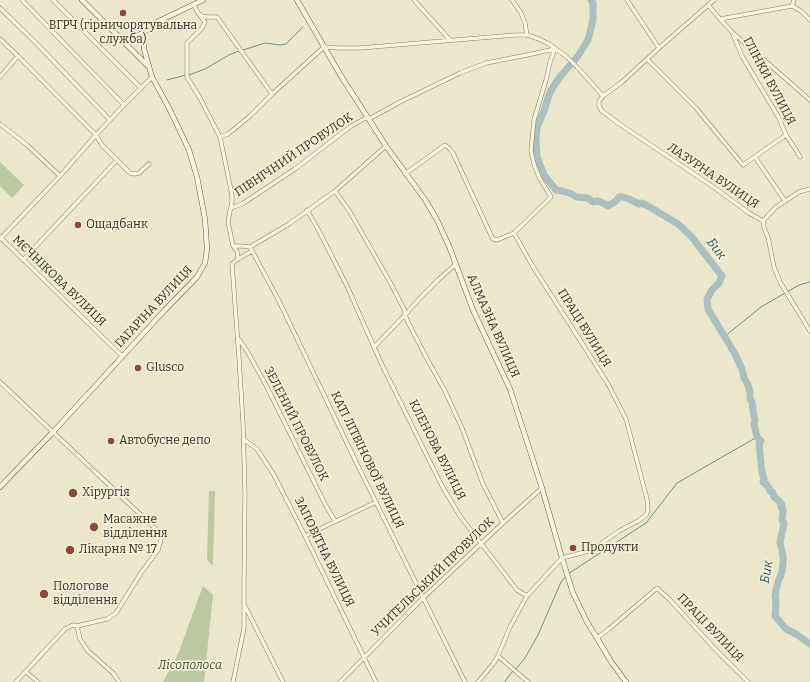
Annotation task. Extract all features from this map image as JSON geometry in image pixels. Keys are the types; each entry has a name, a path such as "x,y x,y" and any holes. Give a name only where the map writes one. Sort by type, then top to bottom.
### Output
{"main road":[{"path":"82,0 148,66"},
{"path":"120,38 131,38 143,33 155,23 203,0"},
{"name":"АЛМАЗНА ВУЛИЦЯ","path":"297,0 341,76 386,146 426,201 437,220 449,246 473,310 510,389 542,488 573,593 587,622 612,663 626,682"},
{"name":"ГАГАРІНА ВУЛИЦЯ","path":"0,487 53,432 164,310 197,277 205,263 207,249 205,219 197,178 189,150 152,77 144,49 143,33"}],"street":[{"path":"22,0 124,105"},
{"path":"53,0 141,88"},
{"path":"414,0 450,40"},
{"path":"512,0 521,13 525,23 527,35"},
{"path":"626,0 659,48"},
{"path":"220,137 228,134 250,117 272,94 324,47 360,48 527,35 549,44 566,57 603,96 622,82 714,0"},
{"path":"792,6 794,0"},
{"path":"194,5 205,22 202,28 188,43 187,77 200,98 220,137 232,195 228,222 233,246 237,251 238,259"},
{"path":"708,5 732,32 810,100"},
{"path":"720,19 792,6 801,11 810,20"},
{"path":"0,8 110,120"},
{"path":"198,13 202,16 217,17 272,94"},
{"name":"ГЛІНКИ ВУЛИЦЯ","path":"647,59 696,108 743,165 786,135 779,118 742,56 732,32"},
{"path":"0,39 96,135 102,145 130,173 139,173 149,164"},
{"path":"405,174 445,146 453,153 493,239 497,240 514,233 551,196 539,177 531,151 534,120 555,49"},
{"name":"ПІВНІЧНИЙ ПРОВУЛОК","path":"231,208 242,204 295,169 351,126 460,73 486,63 555,49"},
{"path":"0,77 18,56"},
{"path":"0,238 152,77"},
{"name":"ЛАЗУРНА ВУЛИЦЯ","path":"603,96 599,101 599,106 602,111 749,213 763,221 774,266 780,282 810,331"},
{"path":"0,124 27,145 60,176"},
{"path":"786,135 800,158"},
{"path":"232,682 244,628 245,493 239,358 232,264 251,249 335,191 386,146"},
{"path":"756,157 785,201"},
{"path":"23,260 117,160"},
{"path":"763,221 776,207 799,192 810,189"},
{"path":"335,191 350,212 405,311 405,315 444,389 462,428 483,484 503,523"},
{"name":"КЛЕНОВА ВУЛИЦЯ","path":"307,210 348,288 374,346 442,486 460,516 517,590 527,596"},
{"name":"ПРАЦІ ВУЛИЦЯ","path":"514,233 532,265 608,384 617,401 626,419 647,499 648,511 643,518 618,531 598,546 562,558"},
{"name":"МЄЧНІКОВА ВУЛИЦЯ","path":"0,238 122,356"},
{"path":"233,246 242,246 251,249"},
{"name":"КАТІ ЛІТВІНОВОЇ ВУЛИЦЯ","path":"251,249 280,301 358,466 464,682"},
{"path":"374,346 439,279 456,265"},
{"name":"ЗЕЛЕНИЙ ПРОВУЛОК","path":"237,337 247,351 281,413 335,522"},
{"path":"0,382 162,534 158,550 141,573 116,613 107,619 77,626 72,625 65,629 16,682"},
{"name":"ЗАПОВІТНА ВУЛИЦЯ","path":"243,439 257,449 274,474 376,682"},
{"name":"УЧИТЕЛЬСЬКИЙ ПРОВУЛОК","path":"340,682 423,598 542,488"},
{"path":"305,536 376,502"},
{"path":"478,682 488,672 498,656 510,628 527,596 562,558"},
{"name":"ПРАЦІ ВУЛИЦЯ","path":"597,638 657,588 748,682"},
{"path":"244,604 283,682"},
{"path":"77,626 80,639 88,651 113,673 119,682"},
{"path":"498,656 512,666 528,682"},
{"path":"26,672 38,682"}],"green space":[{"path":"0,162 24,185 12,198 0,186"},
{"path":"209,491 215,491 213,566 207,560"},
{"name":"Лісополоса","path":"203,586 213,595 204,682 163,682 178,654"}],"waterway":[{"name":"Бик","path":"591,0 593,3 593,20 588,40 578,56 559,78 550,92 537,127 537,157 544,175 556,190 572,194 576,197 588,198 593,202 598,201 608,206 619,197 623,197 639,204 642,203 678,224 691,236 722,276 719,283 712,290 707,299 708,309 735,354 748,385 757,437 761,441 759,444 764,479 763,482 782,505 781,507 783,510 782,520 784,523 780,542 783,563 782,572 775,595 775,616 786,629 810,644"},
{"path":"243,50 265,43 280,45 286,44 303,27"},
{"path":"189,75 205,69 239,51"},
{"path":"167,80 186,75"},
{"path":"724,337 761,307 799,285 810,282"},
{"path":"568,574 646,523 677,483 757,437"},
{"path":"516,669 525,658 538,635 561,582 566,576"},
{"path":"505,682 513,671"}],"place":[{"name":"ВГРЧ (гірничорятувальна служба)","path":"123,13"},
{"name":"Ощадбанк","path":"78,225"},
{"name":"Glusco","path":"138,368"},
{"name":"Автобусне депо","path":"111,441"},
{"name":"Хірургія","path":"73,493"},
{"name":"Масажне відділення","path":"94,527"},
{"name":"Продукти","path":"573,548"},
{"name":"Лікарня № 17","path":"70,550"},
{"name":"Пологове відділення","path":"44,594"}]}
